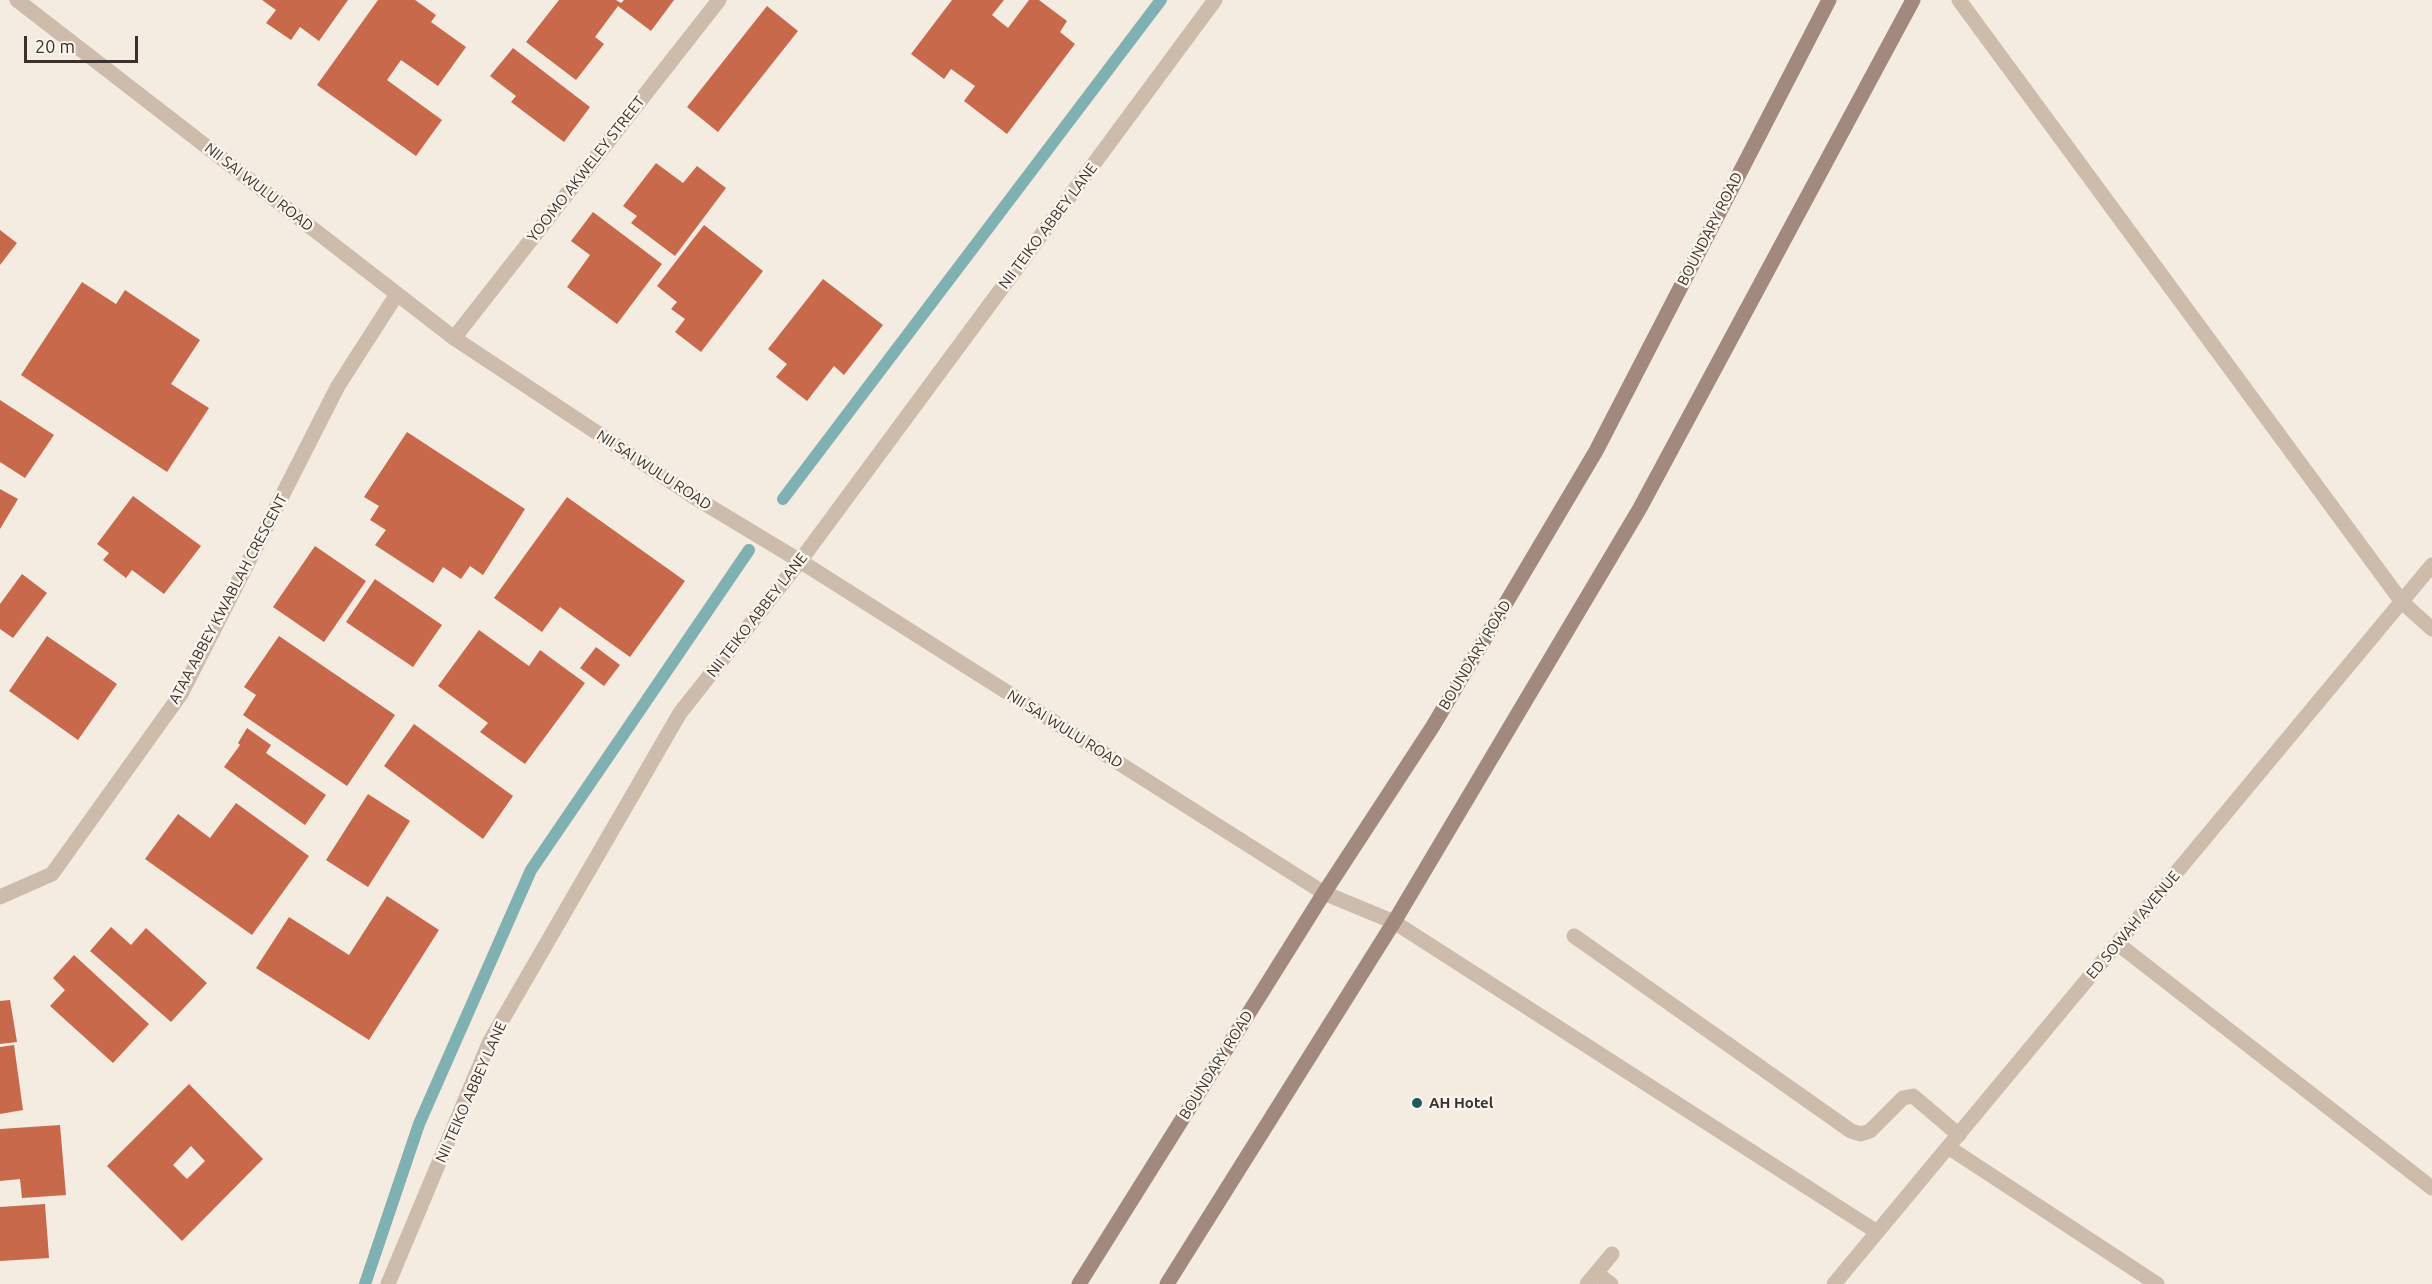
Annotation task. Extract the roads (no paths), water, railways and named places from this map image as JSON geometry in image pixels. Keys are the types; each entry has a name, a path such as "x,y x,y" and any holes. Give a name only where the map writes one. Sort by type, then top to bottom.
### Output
{"main road":[{"name":"BOUNDARY ROAD","path":"1078,1284 1324,893 1433,726 1596,451 1829,0"},
{"path":"1167,1284 1394,922 1640,508 1913,0"}],"street":[{"name":"NII SAI WULU ROAD","path":"17,0 454,338 694,497 800,561 1324,893 1394,922 1877,1232"},
{"name":"YOOMO AKWELEY STREET","path":"454,338 718,0"},
{"name":"NII TEIKO ABBEY LANE","path":"388,1284 490,1041 680,713 800,561 1215,0"},
{"path":"1959,0 2402,602 2432,629"},
{"name":"ATAA ABBEY KWABLAH CRESCENT","path":"0,897 52,874 181,694 338,386 397,294"},
{"name":"ED SOWAH AVENUE","path":"1834,1284 2432,565"},
{"path":"1574,936 1851,1131 1861,1134 1870,1131 1903,1098 1913,1096 1959,1135"},
{"path":"2118,944 2432,1188"},
{"path":"1948,1147 2157,1284"},
{"path":"1611,1284 1592,1278 1612,1254"}],"waterway":[{"path":"783,499 1161,0"},
{"path":"365,1284 419,1124 531,870 749,550"}],"place":[{"name":"AH Hotel","path":"1417,1103"}]}
